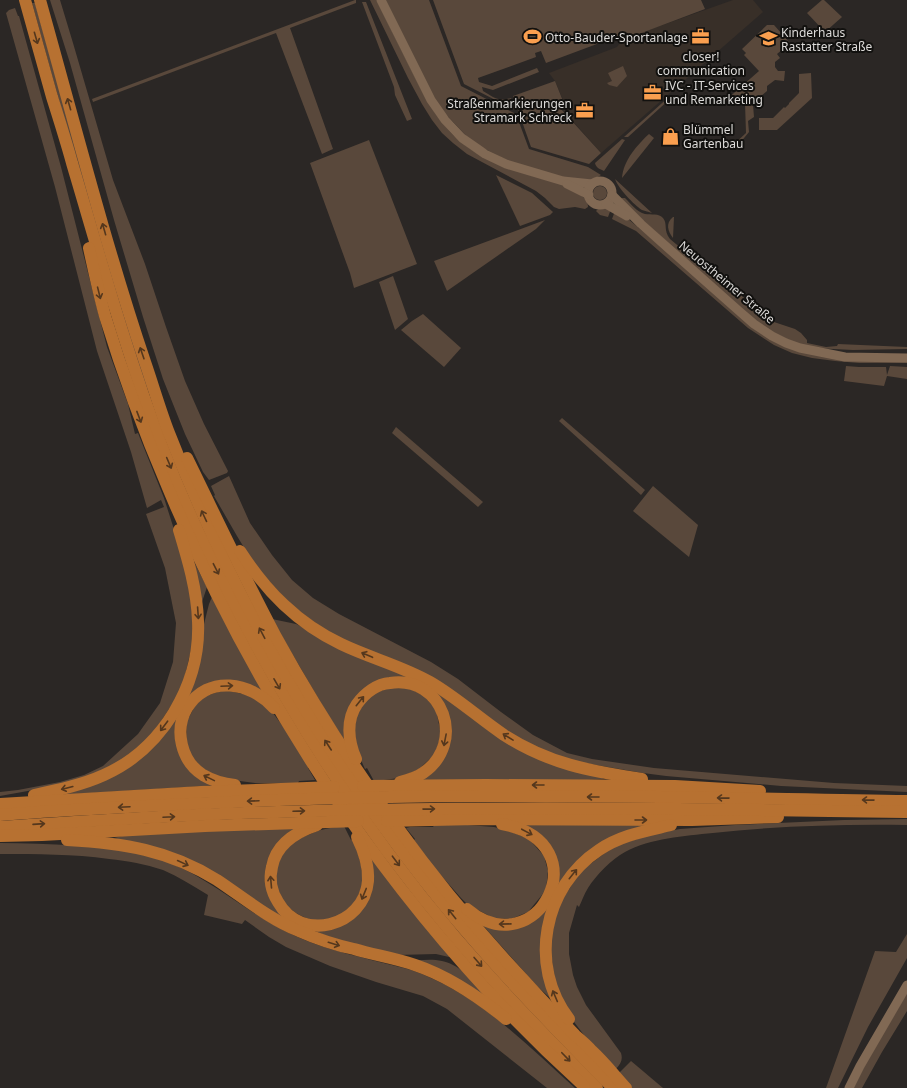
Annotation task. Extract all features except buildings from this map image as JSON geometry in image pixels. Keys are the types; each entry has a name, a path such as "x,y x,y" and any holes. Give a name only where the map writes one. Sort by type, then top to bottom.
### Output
{"highway":[{"path":"25,0 101,262 132,362 162,446 186,495 305,708 349,778 424,880 491,961 528,1000 597,1081"},
{"path":"40,0 112,258 132,324 155,390 181,446 186,495 211,585 286,722 356,830 442,938 491,994 550,1055"},
{"path":"186,495 213,511 224,525 248,563 270,591 310,627 342,644 404,669 431,683 504,735 530,750 546,757 594,772 660,781 675,786"},
{"path":"186,495 210,557 260,655 336,778 372,830 454,935 520,1008 597,1081"},
{"path":"0,803 69,787 104,776 138,754 150,743 164,727 178,707 193,667 197,645 198,627 197,602 188,561 174,513 186,495"},
{"path":"213,511 277,637 318,707 362,777 399,829 487,940 575,1035 592,1051"},
{"path":"362,777 353,754 349,737 350,721 360,699 381,685 387,683 399,682 416,685 430,695 441,709 444,716 446,731 444,746 436,760 423,773 416,777 385,786"},
{"path":"260,789 215,781 194,768 186,757 181,742 181,727 184,714 193,701 205,692 217,686 235,685 246,688 262,697 272,705 286,722"},
{"path":"0,803 260,789 486,785 675,786 786,792 818,800"},
{"path":"0,815 173,804 338,798 495,796 907,801"},
{"path":"0,827 204,815 380,809 619,808 907,812"},
{"path":"0,836 205,826 327,822 476,819 692,820 813,816 841,811"},
{"path":"451,896 483,920 505,924 521,922 535,914 542,908 551,892 554,878 553,867 550,855 540,841 529,833 518,828 476,819"},
{"path":"597,1081 592,1051 558,1003 549,981 546,961 546,940 549,921 556,901 567,881 576,870 593,854 606,846 629,835 692,820"},
{"path":"327,822 309,828 293,836 278,851 272,863 270,880 275,897 283,910 290,916 311,925 320,926 334,923 347,916 356,909 366,891 368,882 368,866 356,830"},
{"path":"42,835 66,840 119,844 174,858 216,880 266,914 298,931 341,946 405,962 434,973 462,988 488,1005 550,1055 597,1081 617,1085"}],"main road":[{"name":"Neuostheimer Straße","path":"381,0 424,87 439,112 452,129 472,146 506,164 563,181 592,184 599,182 607,184 612,190 612,195 641,224 739,311 763,330 786,343 800,348 827,354 852,357 907,358"},
{"name":"Neuostheimer Straße","path":"563,181 588,195 595,204 606,204 616,208 641,224"},
{"path":"588,195 592,184"},
{"path":"606,204 612,195"},
{"name":"Neuostheimer Straße","path":"827,354 874,351 907,352"},
{"path":"849,1088 860,1066 907,985"}],"shaded area":[{"path":"50,0 60,0 113,180 145,264 185,381 204,424 228,471 227,473 209,480 203,472 185,434 163,379 114,220 70,63"},
{"path":"355,0 356,3 290,28 333,149 322,154 276,33 93,102 92,99"},
{"path":"370,0 377,0 428,102 444,125 464,145 493,161 571,189 585,199 588,207 585,209 575,207 559,209 554,207 536,191 467,154 442,133 422,104"},
{"path":"385,0 429,0 461,86 516,114 529,149 588,167 601,175 588,181 569,179 510,162 472,142 437,105"},
{"name":"Otto-Bauder-Sportanlage","path":"433,0 701,0 705,9 623,40 621,35 546,63 541,51 535,53 536,57 478,78 479,82 492,86 537,68 539,72 493,90 482,87 483,91 496,98 511,98 515,110 464,84"},
{"path":"733,0 753,0 763,12 601,153 561,108 565,105 555,81 549,73 617,47 623,39"},
{"path":"822,0 824,0 842,17 825,32 807,13"},
{"path":"362,2 366,2 412,119 407,121 395,95 394,87"},
{"path":"32,3 35,3 121,307 154,404 139,370 84,191"},
{"path":"15,8 19,16 61,167 107,347 128,404 135,434 138,433 164,498 187,570 195,632 182,689 150,738 113,767 61,785 0,796 0,792 60,782 84,775 103,766 138,734 160,703 173,662 176,623 165,568 146,514 164,507 161,500 147,508 131,452 97,351 55,187 6,13"},
{"path":"767,25 774,25 790,43 777,54 780,58 775,62 775,67 778,71 785,71 784,81 775,80 767,86 767,91 761,96 760,104 753,105 754,117 748,121 749,132 735,149 732,146 746,133 745,103 738,97 729,104 726,100 759,71 744,55 746,53 742,49"},
{"path":"623,66 627,76 617,87 609,85 607,83 612,81 608,73"},
{"path":"811,73 812,98 777,130 759,130 759,118 773,118 799,93 799,74"},
{"path":"555,81 565,106 561,109 601,153 589,164 531,147 513,96"},
{"path":"670,96 671,98 628,137 624,137"},
{"path":"649,134 654,138 622,178 625,166 635,148"},
{"path":"622,139 625,140 604,171 597,167 595,163"},
{"path":"369,140 417,264 354,288 350,273 310,163"},
{"path":"496,175 532,193 553,212 550,215 520,226"},
{"path":"615,179 652,213 642,210 635,204 623,191"},
{"path":"600,186 605,188 607,193 605,198 600,200 595,198 593,193 595,188"},
{"path":"625,198 639,212 661,216 664,220 670,239 718,279 728,282 762,316 771,321 795,329 807,340 807,343 826,347 837,346 838,344 907,347 907,349 853,350 814,348 794,343 773,333 758,323 620,200"},
{"path":"602,208 611,209 608,217 600,215 596,211"},
{"path":"615,211 627,218 659,245 792,349 907,359 907,363 859,363 812,358 792,353 774,345 748,328 636,231 612,219"},
{"path":"673,217 673,238 668,225 670,219"},
{"path":"545,220 536,229 447,291 434,261"},
{"path":"393,276 408,319 395,330 379,282"},
{"path":"423,314 461,348 444,367 401,330"},
{"path":"846,366 886,367 887,375 890,366 907,367 907,379 887,376 884,386 844,381"},
{"path":"562,418 645,490 641,495 559,421"},
{"path":"396,427 483,502 478,507 392,433"},
{"path":"229,476 250,523 272,555 292,580 313,598 339,614 431,662 458,679 533,735 567,753 592,759 654,768 834,783 907,786 907,792 781,786 666,776 561,759 503,730 330,634 289,603 254,564 214,496 215,495 211,486"},
{"path":"653,486 698,525 689,557 633,511"},
{"path":"194,562 207,587 201,605"},
{"path":"212,597 264,693 250,686 195,695 179,747 220,785 61,795 86,787 170,725"},
{"path":"272,619 296,624 426,685 489,728 604,779 416,781 449,734 422,685 364,692 348,746 325,710"},
{"path":"387,688 409,688 424,696 436,709 441,735 435,754 419,769 399,778 374,781 367,768 365,769 355,740 356,720 359,711 365,703 375,694"},
{"path":"225,690 252,696 273,713 309,767 308,768 315,780 299,781 298,783 255,783 232,780 215,775 202,768 189,753 186,740 187,721 195,706 205,696"},
{"path":"907,819 907,825 785,827 691,835 668,838 635,847 625,852 610,863 591,883 579,907 577,905 569,933 569,954 577,987 586,1005 621,1053 622,1058 616,1069 587,1039 571,1018 554,982 550,940 559,905 580,872 614,846 656,833 680,829 844,820"},
{"path":"435,824 494,827 507,830 529,839 544,856 548,871 546,890 528,912 511,919 493,918 467,904 432,865 406,828 433,827"},
{"path":"519,825 657,825 604,843 551,905 549,997 537,986 479,921 526,923 556,870"},
{"path":"344,826 351,840 353,839 362,869 362,884 360,891 353,904 339,916 321,920 307,918 294,911 284,901 278,889 276,875 279,861 288,848 297,839 320,830"},
{"path":"300,827 293,832 268,880 304,926 360,909 367,852 451,956 449,957 436,954 397,955 338,941 269,911 129,842 114,838 126,835"},
{"path":"0,843 56,844 112,849 148,856 167,862 201,879 266,920 298,937 330,949 411,970 457,991 499,1020 575,1088 547,1088 447,1009 423,996 330,966 286,947 245,920 242,924 204,915 208,895 163,870 136,863 95,857 0,854"},
{"path":"907,934 907,958 868,1027 838,1088 826,1088 875,951 896,952"},
{"path":"417,960 439,960 450,963 463,971 490,1000"},
{"path":"907,993 907,1011 862,1088 853,1088 865,1065"},
{"path":"631,1061 663,1088 631,1088 619,1073"}],"place":[{"name":"Otto-Bauder-Sportanlage","path":"532,37"},
{"name":"closer! communication","path":"701,37"},
{"name":"Kinderhaus Rastatter Straße","path":"768,39"},
{"name":"IVC - IT-Services und Remarketing","path":"652,92"},
{"name":"Straßenmarkierungen Stramark Schreck","path":"585,110"},
{"name":"Blümmel Gartenbau","path":"670,136"}]}
